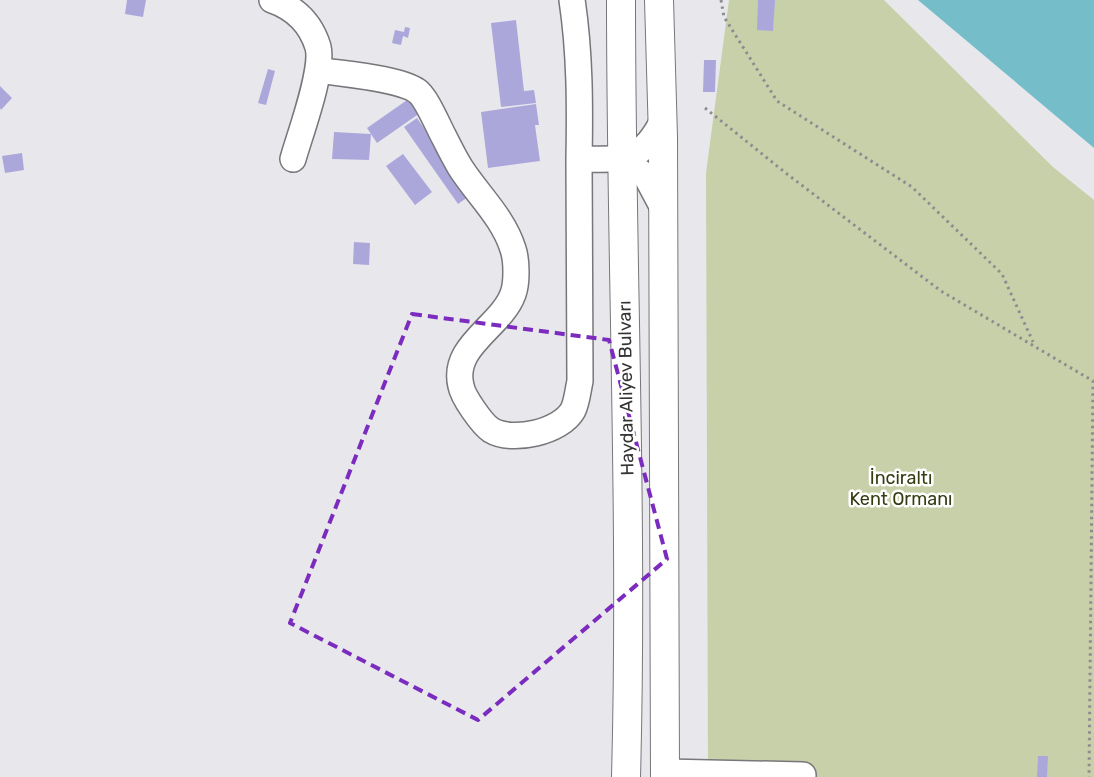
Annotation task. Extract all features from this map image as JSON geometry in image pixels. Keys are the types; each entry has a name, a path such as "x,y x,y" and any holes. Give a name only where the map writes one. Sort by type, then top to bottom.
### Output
{"main road":[{"name":"Haydar Aliyev Bulvarı","path":"621,0 621,159 628,487 626,773"},
{"name":"Haydar Aliyev Bulvarı","path":"659,0 663,208 666,775"},
{"path":"626,773 666,775"}],"street":[{"path":"272,0 301,15 318,48 318,70 293,159"},
{"path":"318,70 405,85 419,92 460,167 503,226 514,250 513,294 498,318 467,351 461,365 461,386 473,409 491,430 516,437 540,432 562,423 573,410 578,388 578,52 572,0"},
{"path":"579,160 621,159 635,155 655,135 662,122"},
{"path":"621,159 646,176 663,208"},
{"path":"666,775 803,775"}],"path":[{"path":"722,0 724,17 777,100 912,187 1002,274 1034,344"},
{"path":"704,108 787,174 941,291 1094,380 1088,777"}],"highlighted area":[{"path":"412,314 609,340 667,559 478,720 290,623"}],"green space":[{"name":"İnciraltı Kent Ormanı","path":"729,0 884,0 1053,167 1094,200 1094,777 708,777 706,173"}],"water":[{"path":"918,0 1094,0 1094,148"}],"building":[{"path":"127,0 146,0 143,17 125,14"},
{"path":"758,0 775,0 773,31 757,30"},
{"path":"516,20 524,91 534,90 536,103 501,107 491,23"},
{"path":"405,27 410,28 408,38 403,36 401,45 392,43 395,30 404,32"},
{"path":"704,60 716,60 715,92 703,92"},
{"path":"268,69 275,71 266,105 258,103"},
{"path":"0,86 12,98 1,110 0,108"},
{"path":"410,98 420,113 377,143 367,128"},
{"path":"536,104 539,125 535,125 540,161 488,168 481,112"},
{"path":"417,118 471,195 458,204 404,127"},
{"path":"334,132 371,134 369,160 332,159"},
{"path":"22,153 24,170 5,173 2,156"},
{"path":"403,154 432,192 415,205 386,166"},
{"path":"354,242 370,243 369,265 353,264"},
{"path":"1038,756 1048,756 1047,777 1037,777"}]}
